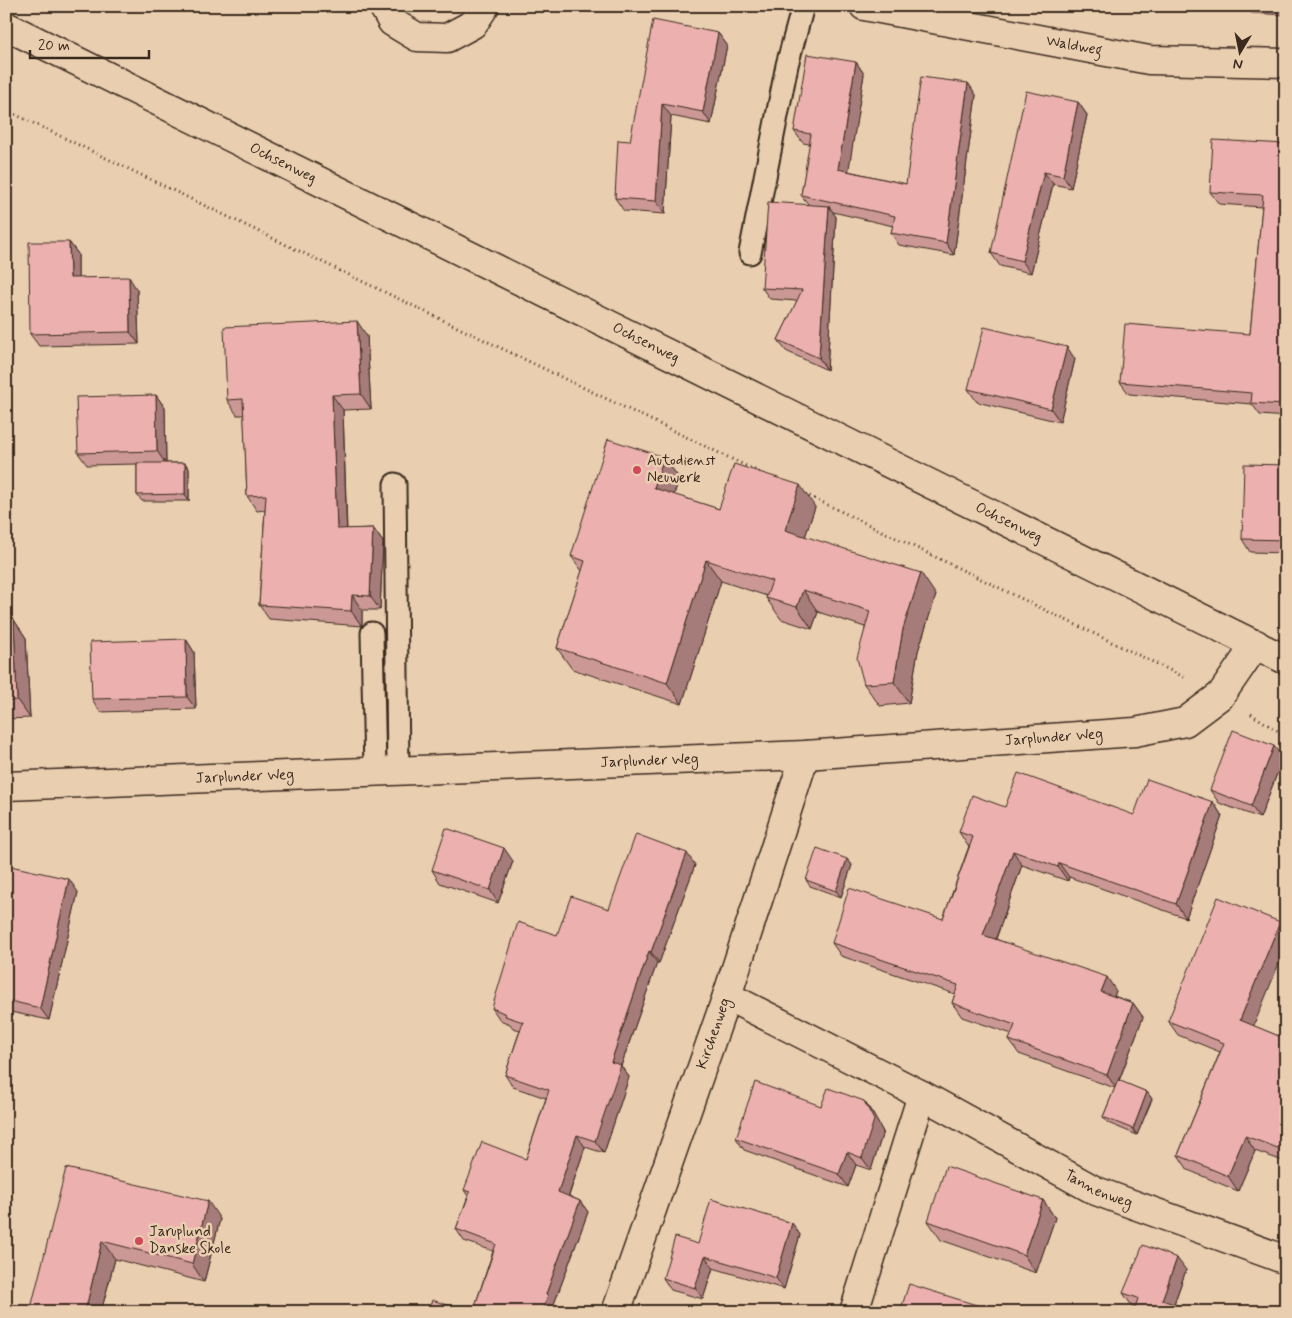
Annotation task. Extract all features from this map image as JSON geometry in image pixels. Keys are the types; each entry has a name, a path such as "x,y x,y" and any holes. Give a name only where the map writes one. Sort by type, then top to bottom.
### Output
{"street":[{"path":"383,6 392,22 417,37 447,38 474,24 485,6"},
{"name":"Waldweg","path":"864,6 1149,60 1286,64"},
{"name":"Ochsenweg","path":"6,26 1286,660"},
{"name":"Jarplunder Weg","path":"6,786 806,755 1135,732 1185,722 1220,695 1256,644"},
{"name":"Kirchenweg","path":"616,1312 727,996 806,755"},
{"name":"Tannenweg","path":"727,996 922,1095 1096,1191 1286,1260"},
{"path":"854,1312 922,1095"}],"lane":[{"path":"750,254 787,65 803,6"},
{"path":"387,771 395,484"},
{"path":"372,632 387,771"}],"path":[{"path":"6,110 766,475"},
{"path":"802,492 1220,695 1286,736"}],"building":[{"path":"653,20 718,33 703,112 662,104 656,201 615,198 618,140 630,141"},
{"path":"807,54 856,62 838,169 906,184 921,77 968,83 946,243 891,233 895,216 801,195 811,134 794,131"},
{"path":"1026,91 1078,102 1063,176 1044,172 1022,261 991,253"},
{"path":"1213,140 1286,144 1286,405 1251,403 1252,393 1120,382 1125,324 1250,334 1263,195 1210,192"},
{"path":"768,202 829,206 819,358 778,340 802,290 762,288"},
{"path":"29,242 69,242 70,278 129,277 130,332 30,334"},
{"path":"357,321 361,394 332,395 337,529 373,528 370,596 352,595 351,611 259,605 266,495 247,496 243,399 227,400 224,327"},
{"path":"984,327 1067,347 1051,409 968,389"},
{"path":"156,395 157,451 78,453 76,397"},
{"path":"608,439 664,457 654,488 719,509 734,464 800,485 785,530 921,573 903,629 894,682 864,684 857,658 870,611 803,590 797,607 766,598 772,581 706,560 667,683 557,648 585,561 571,556"},
{"path":"137,463 185,463 185,494 137,495"},
{"path":"1244,464 1286,465 1286,540 1242,539"},
{"path":"6,620 14,620 17,700 6,701"},
{"path":"186,639 187,697 92,699 90,642"},
{"path":"1233,730 1274,746 1251,806 1210,790"},
{"path":"1018,773 1134,815 1147,779 1213,802 1176,904 1059,863 1058,867 1013,851 983,935 1107,977 1101,992 1133,1003 1107,1075 1009,1040 1015,1025 952,1003 958,985 832,943 849,888 943,919 973,837 959,832 972,795 1005,807"},
{"path":"446,828 504,848 490,890 432,870"},
{"path":"636,834 687,853 651,952 649,951 611,1062 621,1065 595,1141 577,1135 558,1192 580,1201 546,1294 548,1295 542,1312 473,1312 496,1244 456,1229 470,1192 464,1190 482,1142 526,1159 549,1090 505,1075 523,1022 505,1016 506,1014 492,1008 518,922 557,935 571,896 609,909"},
{"path":"817,848 847,859 836,891 806,880"},
{"path":"6,865 69,879 40,1008 6,1000"},
{"path":"1218,897 1280,922 1240,1020 1286,1039 1286,1151 1245,1136 1228,1176 1178,1155 1224,1043 1168,1021"},
{"path":"1118,1080 1147,1092 1133,1129 1103,1117"},
{"path":"755,1082 821,1106 828,1088 864,1101 874,1120 862,1158 847,1152 839,1174 736,1138"},
{"path":"946,1166 1043,1200 1024,1255 928,1221"},
{"name":"Jaruplund Danske Skole","path":"66,1168 208,1201 192,1264 102,1241 85,1312 30,1312"},
{"path":"711,1199 792,1223 776,1278 705,1256 695,1288 663,1278 675,1237 698,1244"},
{"path":"1143,1245 1177,1258 1162,1300 1188,1309 1187,1312 1134,1312 1138,1298 1123,1293"},
{"path":"909,1284 999,1312 900,1312"},
{"path":"432,1300 469,1312 428,1312"}],"place":[{"name":"Autodienst Neuwerk","path":"637,470"},
{"name":"Jaruplund Danske Skole","path":"139,1241"}]}
